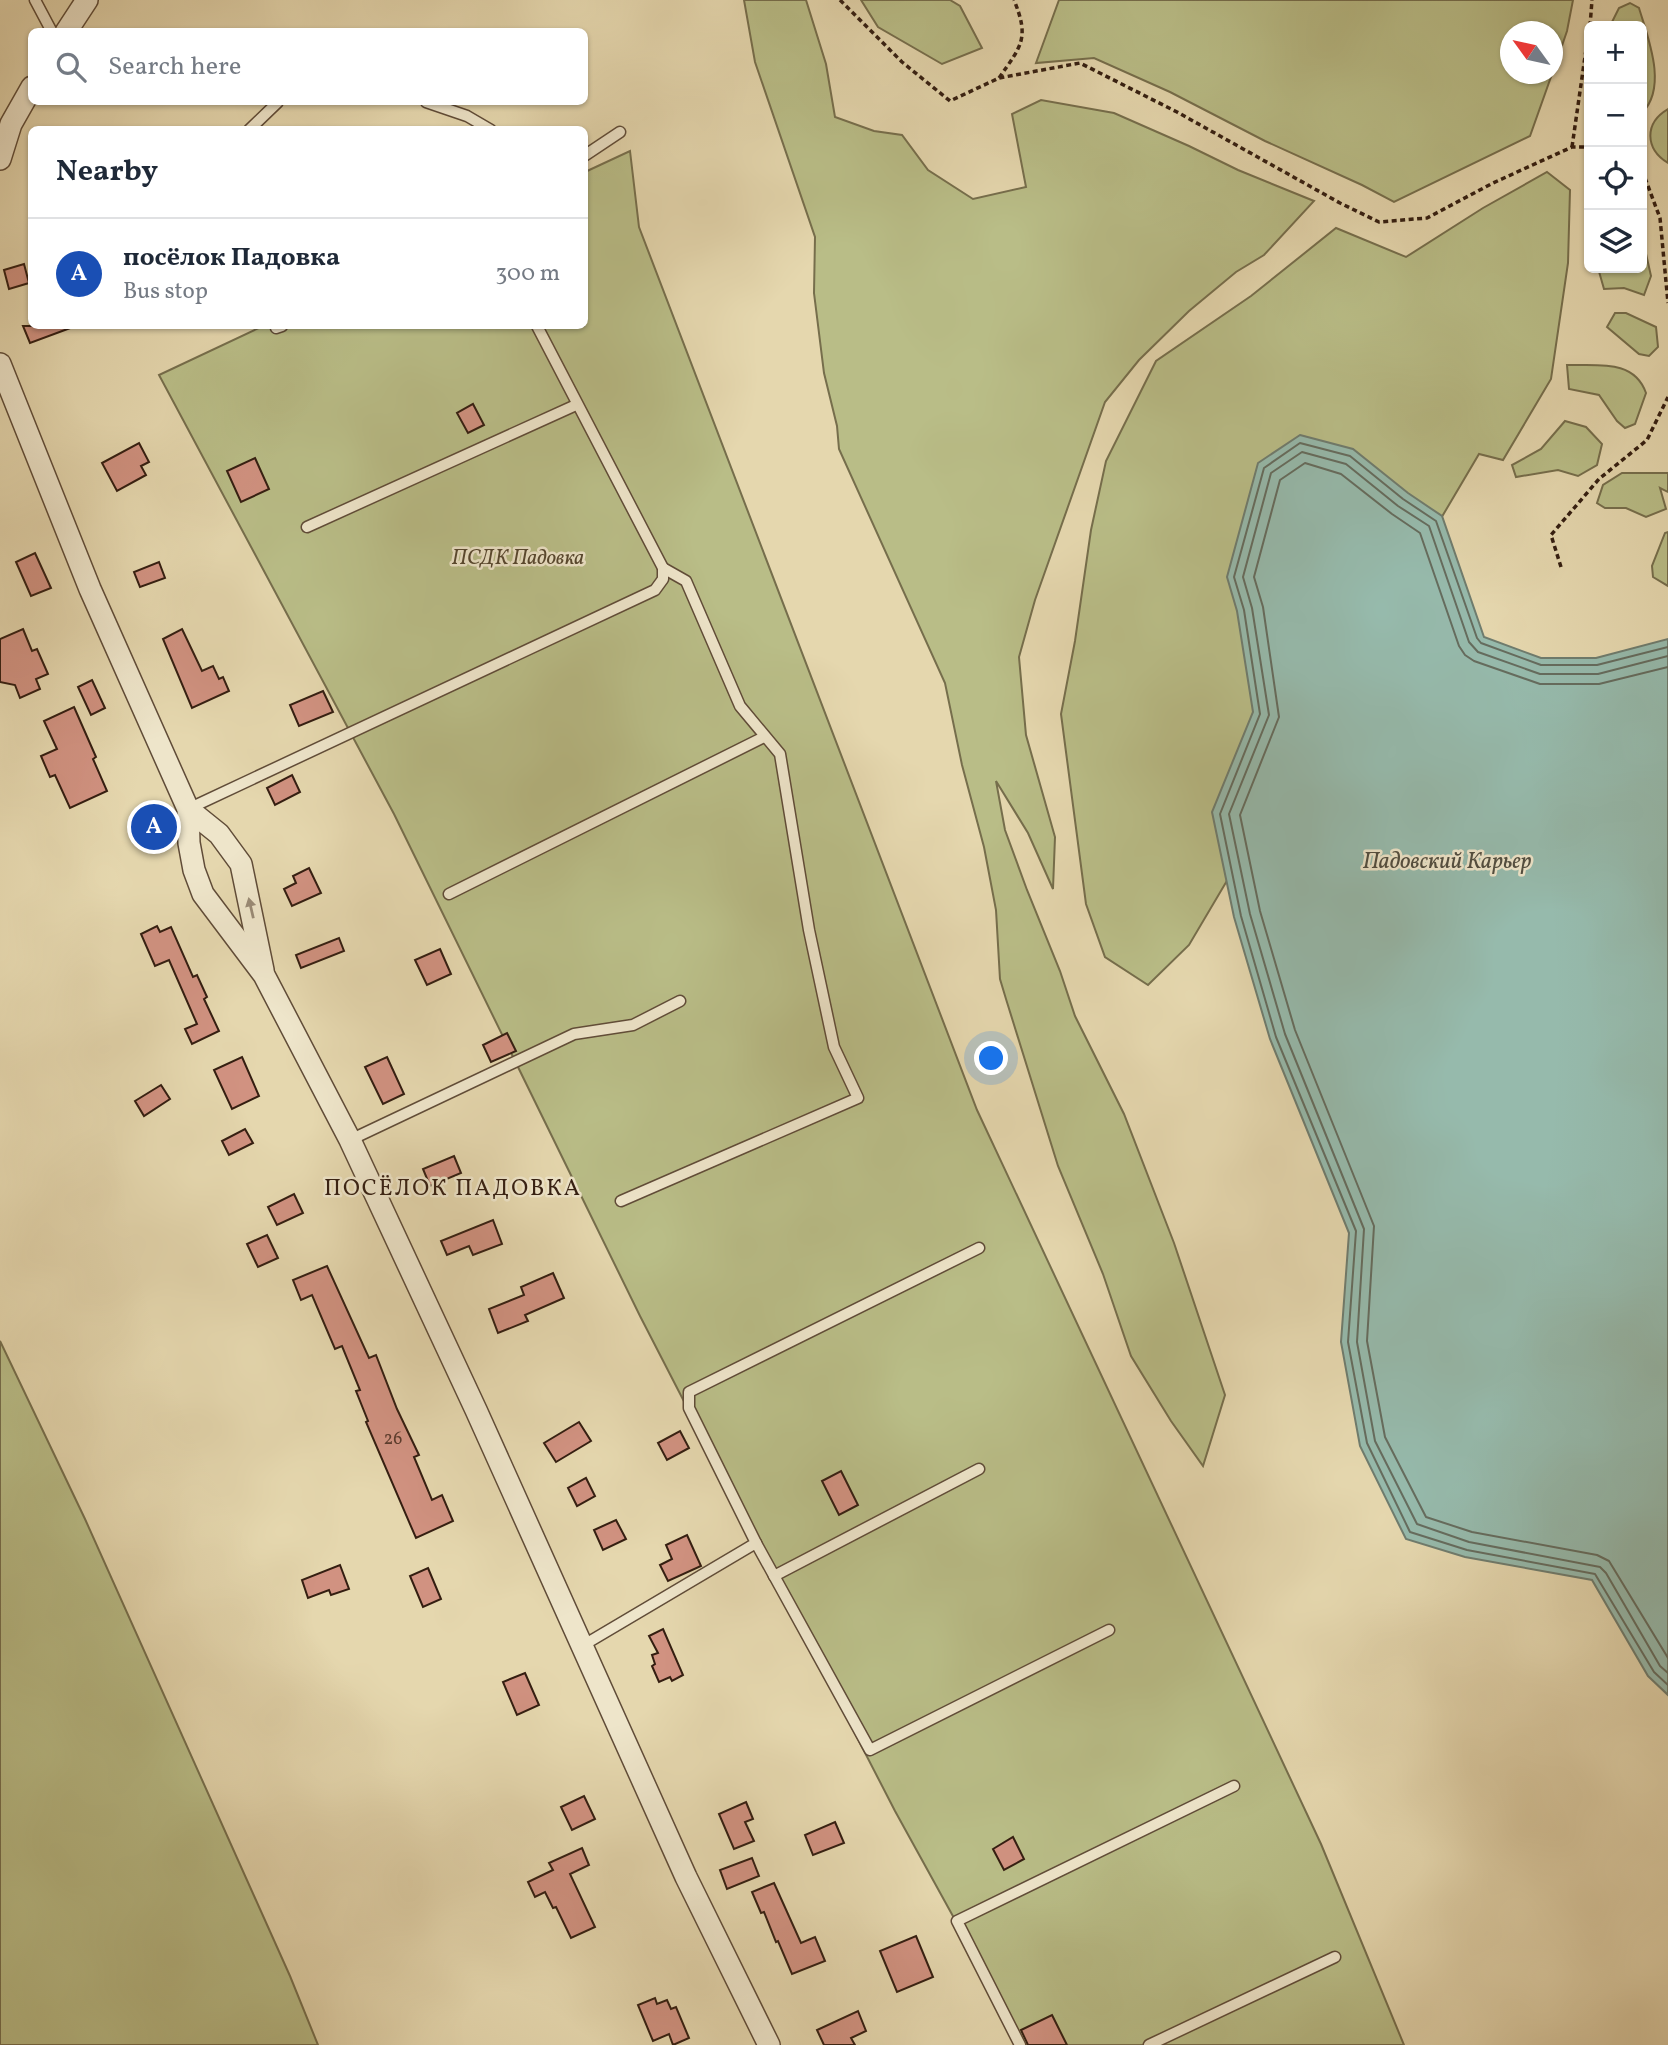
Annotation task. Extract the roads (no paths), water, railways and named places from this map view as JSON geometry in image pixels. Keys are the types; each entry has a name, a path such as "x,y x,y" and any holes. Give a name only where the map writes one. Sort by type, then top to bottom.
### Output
{"street":[{"path":"69,28 87,0"},
{"path":"0,159 11,124 28,94"},
{"path":"0,364 90,589 188,809 188,843 203,894 264,975 350,1140 686,1877 769,2045"},
{"path":"188,809 219,834 241,863 264,975"}],"lane":[{"path":"35,0 50,28"},
{"path":"253,126 275,105"},
{"path":"435,105 467,116 484,126"},
{"path":"588,153 620,132"},
{"path":"188,809 655,590 663,579 663,568 538,329"},
{"path":"307,527 576,405"},
{"path":"621,1201 858,1098 834,1047 809,930 780,754 740,706 686,581 663,568"},
{"path":"449,894 764,737"},
{"path":"350,1140 574,1034 633,1026 680,1001"},
{"path":"979,1248 689,1392 689,1408 756,1543 870,1751 1109,1630"},
{"path":"774,1576 979,1469"},
{"path":"582,1646 756,1543"},
{"path":"1020,2045 957,1921 1234,1786"},
{"path":"1149,2045 1335,1957"}],"water":[{"name":"Падовский Карьер","path":"1300,435 1353,449 1442,516 1484,637 1541,658 1596,658 1668,639 1668,1695 1648,1676 1592,1580 1465,1557 1406,1539 1360,1446 1341,1342 1349,1233 1270,1039 1234,917 1212,812 1253,712 1237,611 1227,577 1258,463"}],"place":[{"name":"посёлок Падовка","path":"154,827"}],"district":[{"name":"ПОСЁЛОК ПАДОВКА","path":"453,1187"}],"park label":[{"name":"ПСДК Падовка","path":"518,557"}]}
